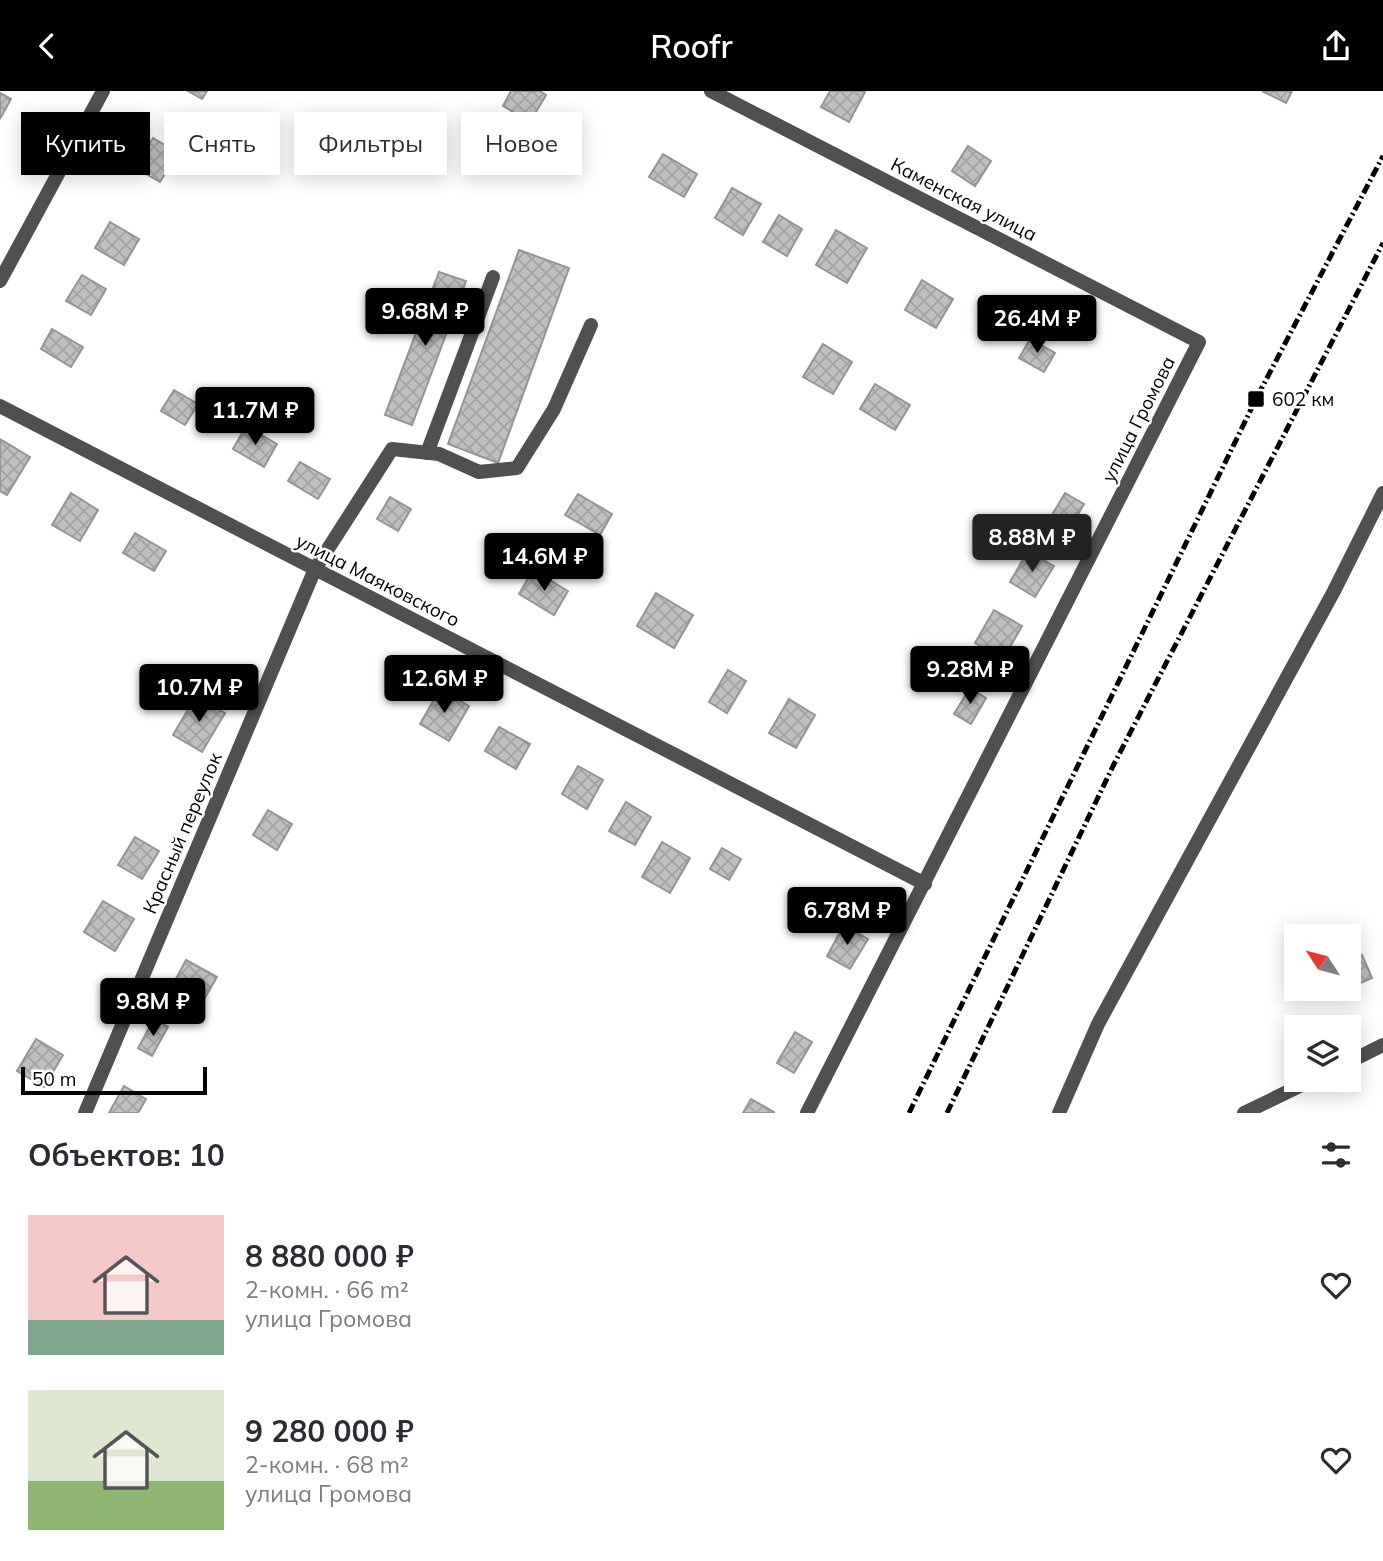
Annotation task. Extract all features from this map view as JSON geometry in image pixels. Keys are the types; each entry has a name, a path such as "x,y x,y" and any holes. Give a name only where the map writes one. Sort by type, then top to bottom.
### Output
{"street":[{"path":"0,281 103,91"},
{"name":"Каменская улица","path":"711,91 1199,342"},
{"path":"492,277 427,453 439,454 479,472 517,468 554,409 592,325"},
{"name":"улица Громова","path":"807,1113 1199,342"},
{"name":"улица Маяковского","path":"0,405 925,884"},
{"name":"Красный переулок","path":"85,1113 315,569 392,449 427,453"},
{"path":"1059,1113 1098,1024 1334,591 1383,493"},
{"path":"1361,1056 1383,1045"},
{"path":"1244,1113 1287,1092"}],"building":[{"path":"188,91 207,91 202,99"},
{"path":"511,91 540,91 546,95 536,112 513,112 503,106"},
{"path":"830,91 865,92 849,122 821,107"},
{"path":"1262,91 1292,91 1286,103"},
{"path":"0,93 11,99 0,119"},
{"path":"153,138 164,145 164,175 160,182 148,175 150,175 150,143"},
{"path":"968,146 991,161 975,186 952,171"},
{"path":"663,154 697,174 684,197 649,177"},
{"path":"732,188 761,204 743,235 715,218"},
{"path":"779,215 802,229 787,256 763,242"},
{"path":"110,222 139,239 124,265 95,248"},
{"path":"836,230 867,248 847,283 816,265"},
{"path":"519,250 569,268 498,463 448,444"},
{"path":"439,272 466,281 412,425 385,415"},
{"path":"82,275 106,289 91,315 66,301"},
{"path":"922,280 953,299 936,328 905,310"},
{"path":"52,329 83,347 71,367 41,349"},
{"path":"1030,339 1055,353 1044,372 1019,358"},
{"path":"823,344 852,362 833,394 803,377"},
{"path":"875,384 910,405 895,430 860,409"},
{"path":"174,390 198,404 185,425 161,411"},
{"path":"246,426 277,444 264,467 233,449"},
{"path":"0,439 30,457 7,495 0,491"},
{"path":"300,462 330,479 318,499 288,481"},
{"path":"71,493 98,510 80,541 52,525"},
{"path":"1065,493 1084,504 1068,531 1049,520"},
{"path":"578,494 612,514 600,535 565,515"},
{"path":"390,497 411,509 398,531 377,519"},
{"path":"135,533 166,551 154,571 123,553"},
{"path":"1028,551 1054,566 1035,597 1010,582"},
{"path":"533,570 568,591 554,615 519,594"},
{"path":"656,593 693,615 674,648 637,626"},
{"path":"994,610 1022,626 1003,659 975,643"},
{"path":"728,670 746,681 727,713 709,702"},
{"path":"970,688 986,698 971,724 954,714"},
{"path":"440,689 469,706 449,741 420,724"},
{"path":"196,696 225,713 202,752 173,735"},
{"path":"789,699 815,715 796,748 769,733"},
{"path":"499,727 530,744 516,769 485,751"},
{"path":"578,766 603,780 587,809 562,794"},
{"path":"626,802 651,817 635,845 609,831"},
{"path":"268,810 292,824 277,850 253,835"},
{"path":"135,837 159,851 142,879 118,865"},
{"path":"662,842 690,858 670,893 642,877"},
{"path":"722,848 741,859 729,880 710,869"},
{"path":"103,901 134,919 115,951 84,932"},
{"path":"844,925 868,939 850,969 827,956"},
{"path":"1362,955 1372,978 1362,982"},
{"path":"186,960 217,977 202,1003 172,986"},
{"path":"154,1019 168,1027 152,1056 138,1048"},
{"path":"795,1032 812,1042 794,1073 777,1063"},
{"path":"36,1039 63,1055 44,1087 17,1071"},
{"path":"124,1086 146,1099 138,1113 109,1113"},
{"path":"751,1099 774,1112 774,1113 743,1113"}],"railway":[{"path":"909,1113 1256,399 1383,156"},
{"path":"947,1113 1113,766 1383,243"}],"place":[{"name":"602 км","path":"1256,399"}]}
